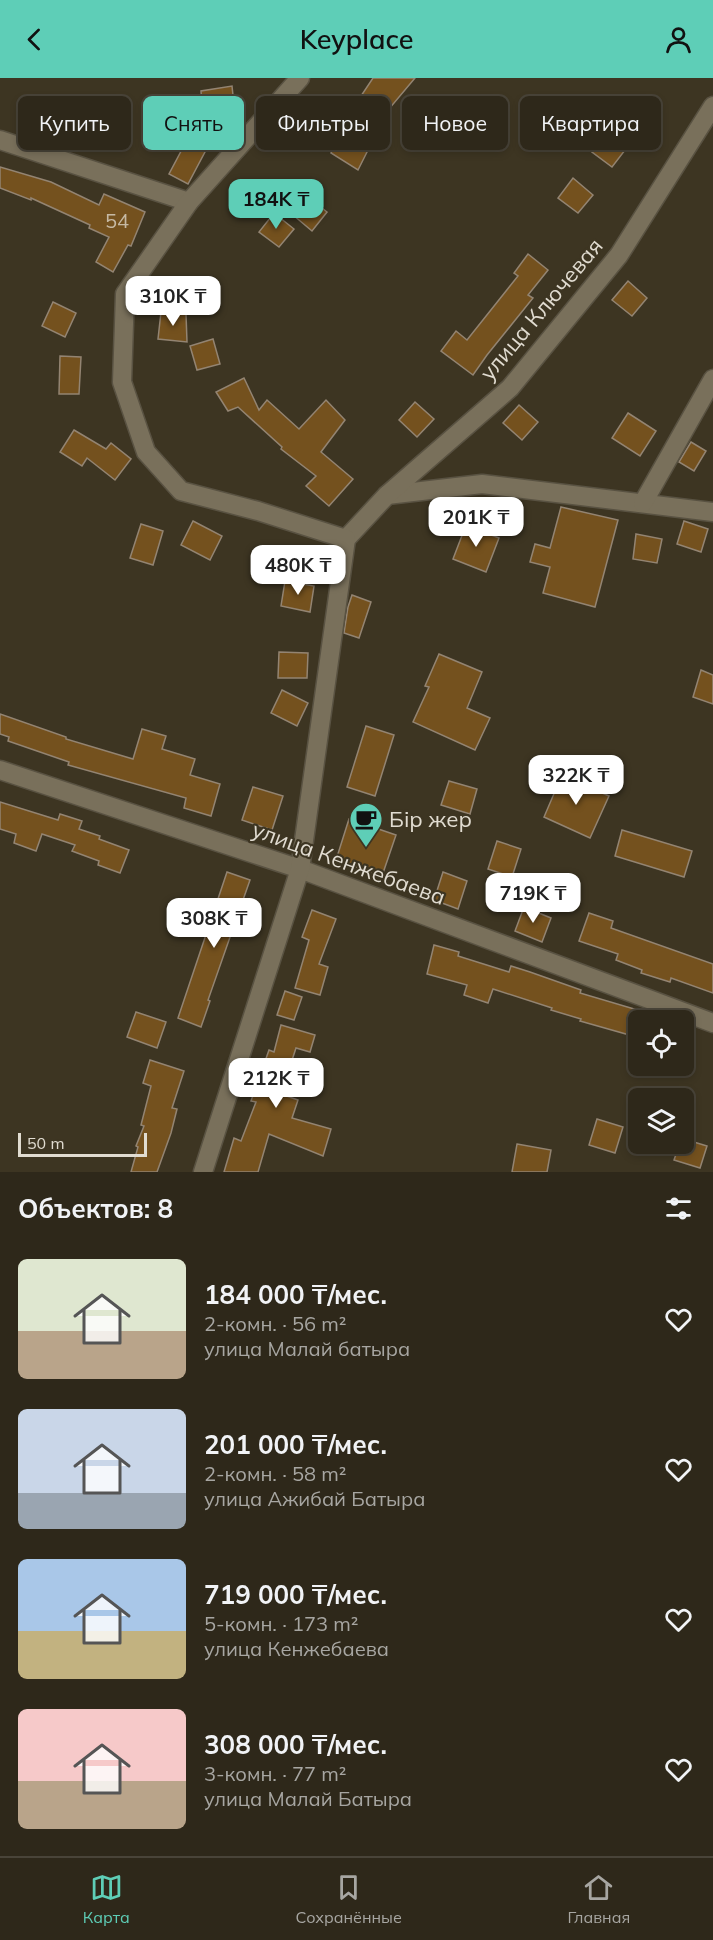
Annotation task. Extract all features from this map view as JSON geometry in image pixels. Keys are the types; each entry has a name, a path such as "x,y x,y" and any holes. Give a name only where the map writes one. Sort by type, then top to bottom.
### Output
{"street":[{"path":"203,1172 300,869 346,539 181,491 146,452 122,382 124,294 189,202 300,78"},
{"name":"улица Ключевая","path":"346,539 387,495 510,388 619,255 713,106"},
{"path":"0,140 189,202"},
{"path":"643,503 713,379"},
{"path":"387,495 482,484 713,512"},
{"name":"улица Кенжебаева","path":"0,770 300,869 713,1023"}],"building":[{"path":"373,78 415,78 390,108 390,96 361,96"},
{"path":"232,86 233,96 201,96 201,91"},
{"path":"182,150 206,150 188,184 169,174"},
{"path":"333,150 368,150 358,170 331,153"},
{"path":"594,150 625,150 612,167 592,152"},
{"path":"0,167 51,182 99,205 104,194 145,212 131,246 128,245 113,272 96,262 109,237 89,228 90,225 31,198 31,200 0,188"},
{"path":"573,178 593,195 578,213 558,198"},
{"path":"307,196 327,212 312,231 293,215"},
{"path":"274,213 294,229 279,247 259,232"},
{"path":"528,254 548,270 528,295 533,298 473,375 441,351 456,331 467,340 518,276 514,273"},
{"path":"628,281 647,298 632,316 612,300"},
{"path":"53,302 76,313 65,337 42,326"},
{"path":"161,312 186,314 187,342 158,339"},
{"path":"213,339 220,364 197,370 190,346"},
{"path":"60,356 81,357 79,394 59,394"},
{"path":"244,378 259,410 267,400 299,429 326,400 345,420 321,452 353,479 329,506 306,486 316,476 281,449 282,447 238,407 228,411 216,392"},
{"path":"415,402 434,419 417,437 399,420"},
{"path":"519,405 538,422 522,440 503,423"},
{"path":"628,413 656,431 640,456 612,438"},
{"path":"74,430 106,449 111,443 131,459 115,480 87,458 82,466 60,452"},
{"path":"691,442 706,451 694,471 679,462"},
{"path":"561,507 618,520 595,607 543,593 550,567 530,562 535,544 550,548"},
{"path":"193,521 222,536 210,560 181,545"},
{"path":"684,521 708,529 701,552 677,544"},
{"path":"141,524 163,531 153,565 130,558"},
{"path":"466,525 499,538 486,572 453,559"},
{"path":"636,534 662,539 657,563 633,559"},
{"path":"285,581 314,586 310,612 281,606"},
{"path":"352,595 371,602 359,638 344,633"},
{"path":"279,652 308,653 307,678 278,678"},
{"path":"439,654 482,672 467,708 490,718 475,750 413,722 429,687 425,686"},
{"path":"701,670 713,675 713,704 693,697"},
{"path":"282,690 308,703 297,726 271,713"},
{"path":"0,714 66,737 66,739 133,759 142,729 166,736 162,749 195,759 190,775 220,784 211,816 184,808 186,798 68,765 69,762 8,741 9,737 0,734"},
{"path":"366,726 394,735 375,796 347,787"},
{"path":"562,775 609,796 590,838 544,817"},
{"path":"449,781 477,789 470,814 441,805"},
{"path":"253,787 283,796 272,830 242,820"},
{"path":"0,802 58,820 60,814 82,821 79,829 129,850 120,873 98,865 99,861 72,851 75,845 42,834 36,851 14,843 16,834 0,829"},
{"name":"Бір жер","path":"349,819 396,835 382,876 336,860"},
{"path":"622,830 692,851 684,877 615,856"},
{"path":"497,841 521,849 512,877 488,869"},
{"path":"227,872 250,880 208,1000 210,1001 201,1027 178,1018"},
{"path":"443,872 467,881 458,909 434,900"},
{"path":"524,907 551,918 542,942 515,931"},
{"path":"312,910 336,919 319,964 328,967 320,995 295,988 309,940 302,937"},
{"path":"589,913 613,921 611,928 713,964 713,993 671,978 670,982 641,973 642,970 616,960 618,954 579,941"},
{"path":"434,945 459,952 458,956 509,972 511,966 530,972 581,990 580,993 638,1010 628,1010 628,1035 580,1021 581,1019 551,1010 552,1008 493,989 488,1003 464,995 467,985 427,974"},
{"path":"285,991 302,997 294,1020 277,1015"},
{"path":"136,1012 166,1022 157,1048 127,1037"},
{"path":"281,1025 315,1035 310,1052 296,1048 281,1094 298,1100 292,1118 331,1129 323,1156 269,1134 258,1172 224,1172 234,1138 241,1141 256,1102 251,1101 269,1050 274,1052"},
{"path":"150,1060 184,1071 172,1108 177,1109 171,1133 157,1172 131,1172 138,1147 136,1146 144,1126 141,1125 151,1086 143,1083"},
{"path":"597,1119 623,1127 615,1153 589,1145"},
{"path":"694,1142 707,1146 700,1168 674,1160 676,1154 694,1154"},
{"path":"517,1144 551,1150 547,1172 512,1172"}],"place":[{"name":"Бір жер","path":"366,848"}]}
